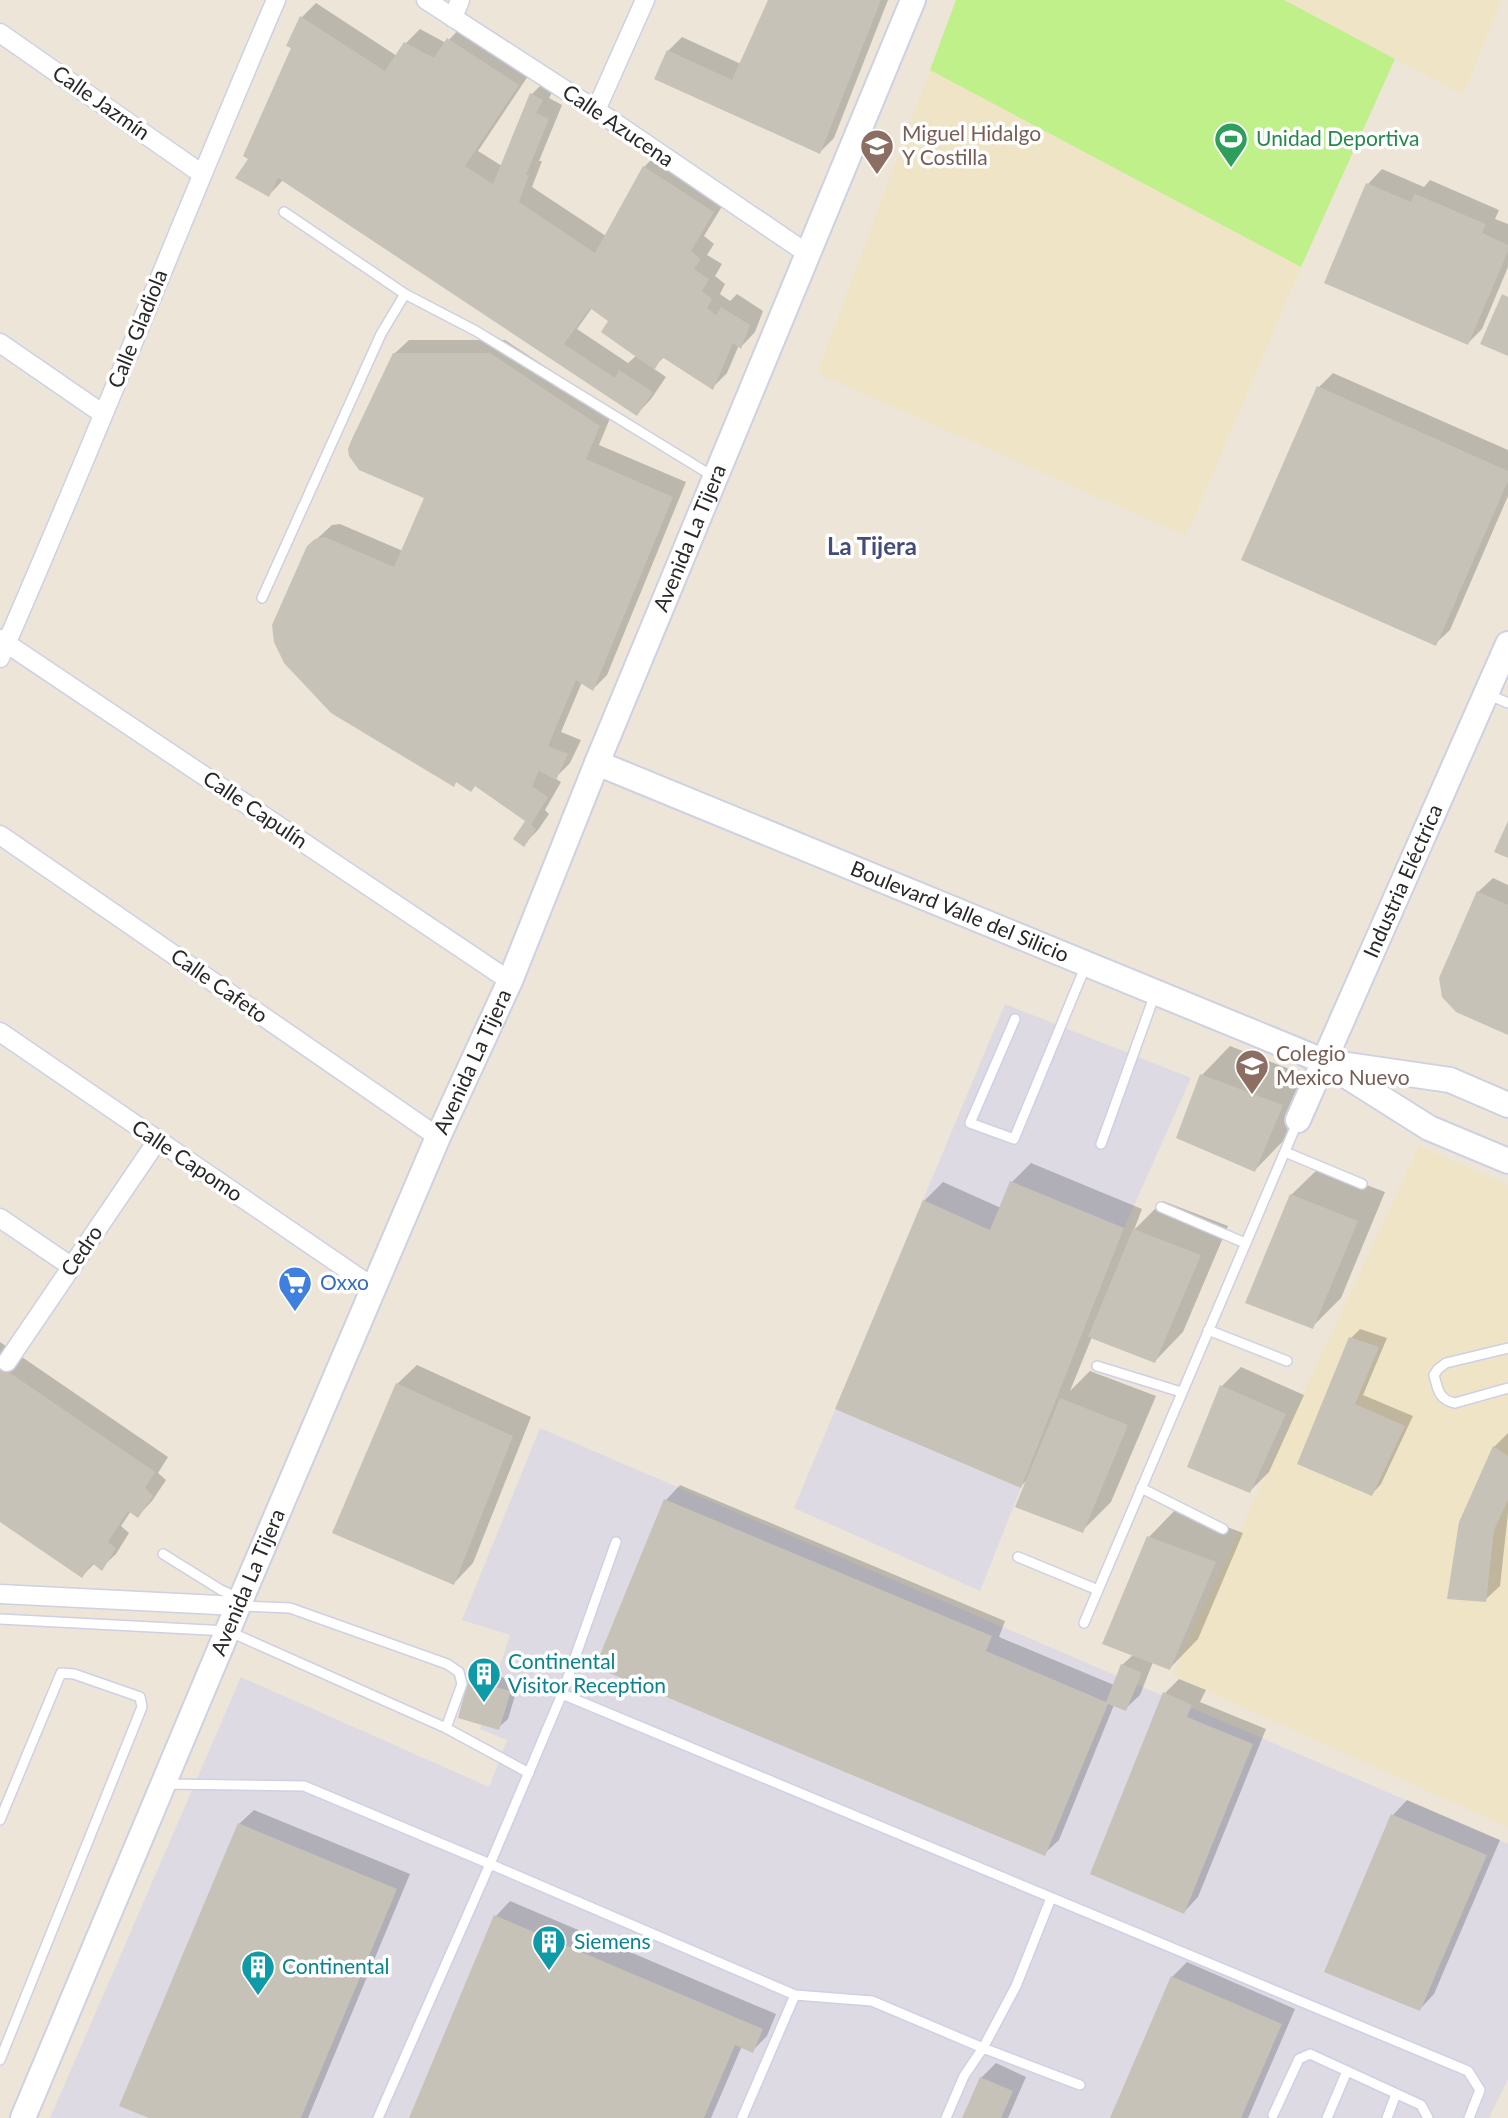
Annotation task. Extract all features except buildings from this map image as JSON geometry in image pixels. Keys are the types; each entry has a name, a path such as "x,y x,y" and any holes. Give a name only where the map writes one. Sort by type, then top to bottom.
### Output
{"main road":[{"name":"Avenida La Tijera","path":"23,2118 239,1602 438,1137 510,981 913,0"},
{"name":"Industria Eléctrica","path":"1298,1120 1323,1061 1497,698 1508,644"},
{"name":"Boulevard Valle del Silicio","path":"597,764 1323,1061 1429,1128 1508,1161"},
{"name":"Boulevard Valle del Silicio","path":"1323,1061 1450,1080 1508,1105"}],"street":[{"name":"Calle Gladiola","path":"2,647 103,414 276,0"},
{"name":"Calle Azucena","path":"426,0 596,110 808,254"},
{"path":"453,18 460,0"},
{"path":"596,110 645,0"},
{"name":"Calle Jazmín","path":"0,33 202,174"},
{"path":"0,343 103,414"},
{"name":"Calle Capulín","path":"2,647 510,981"},
{"name":"Calle Cafeto","path":"0,835 438,1137"},
{"name":"Calle Capomo","path":"0,1032 374,1288"},
{"name":"Cedro","path":"7,1362 157,1141"},
{"path":"0,1219 72,1267"},
{"path":"0,1594 239,1602"}],"lane":[{"path":"284,212 405,294 476,331 716,478"},
{"path":"262,598 381,334 405,294"},
{"path":"1015,1019 970,1123 1014,1139 1086,964"},
{"path":"1101,1144 1156,992"},
{"path":"1084,1623 1298,1120"},
{"path":"1285,1152 1362,1184"},
{"path":"1161,1207 1245,1243"},
{"path":"1208,1330 1287,1361"},
{"path":"1508,1348 1446,1363 1434,1375 1440,1395 1447,1402 1455,1404 1508,1388"},
{"path":"1097,1366 1181,1392"},
{"path":"1141,1488 1223,1529"},
{"path":"377,2118 562,1694 616,1542"},
{"path":"163,1554 239,1602 290,1608 446,1664 459,1672 462,1684 446,1728"},
{"path":"1018,1557 1098,1590"},
{"path":"0,1619 228,1631 446,1728 529,1773"},
{"path":"0,1820 61,1673 74,1674 140,1697 142,1707 0,2060"},
{"path":"562,1694 1468,2071 1480,2090 1469,2118"},
{"path":"163,1784 303,1786 795,1995 872,2001 1080,2085"},
{"path":"946,2118 964,2076 983,2048 1016,1986 1051,1898"},
{"path":"742,2118 795,1995"},
{"path":"1273,2115 1298,2059 1310,2054 1421,2105 1428,2118"},
{"path":"1326,2118 1347,2071"},
{"path":"1387,2118 1396,2094"}],"shaded area":[{"path":"1284,0 1502,0 1463,95"},
{"path":"930,70 1301,267 1186,536 817,373"},
{"path":"1005,1004 1191,1078 1124,1228 980,1591 794,1508"},
{"path":"1419,1146 1508,1185 1508,1827 1172,1675"},
{"path":"540,1428 1508,1844 1508,2079 1489,2118 50,2118 241,1677 489,1787 507,1740 480,1729 510,1635 462,1620"}],"green space":[{"name":"Unidad Deportiva","path":"956,0 1284,0 1395,59 1301,267 930,70"}],"place":[{"name":"Unidad Deportiva","path":"1231,169"},
{"name":"Miguel Hidalgo Y Costilla","path":"877,176"},
{"name":"Colegio Mexico Nuevo","path":"1252,1096"},
{"name":"Oxxo","path":"295,1313"},
{"name":"Continental Visitor Reception","path":"484,1704"},
{"name":"Siemens","path":"549,1972"},
{"name":"Continental","path":"258,1997"}],"district":[{"name":"La Tijera","path":"872,547"}]}
